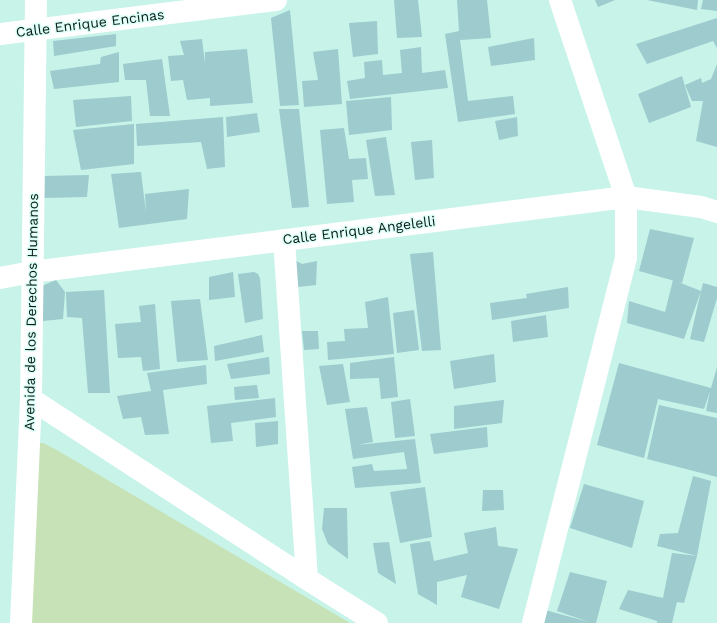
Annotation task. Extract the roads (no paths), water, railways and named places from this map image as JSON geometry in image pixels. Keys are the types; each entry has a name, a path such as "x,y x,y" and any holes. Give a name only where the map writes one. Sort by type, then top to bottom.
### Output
{"street":[{"name":"Avenida de los Derechos Humanos","path":"21,623 31,399 36,0"},
{"name":"Calle Enrique Encinas","path":"0,34 276,0"},
{"path":"533,623 626,258 626,197 560,0"},
{"name":"Calle Enrique Angelelli","path":"0,278 32,272 626,197 701,208 717,212"},
{"path":"284,240 307,579"},
{"path":"31,399 377,623"}]}
